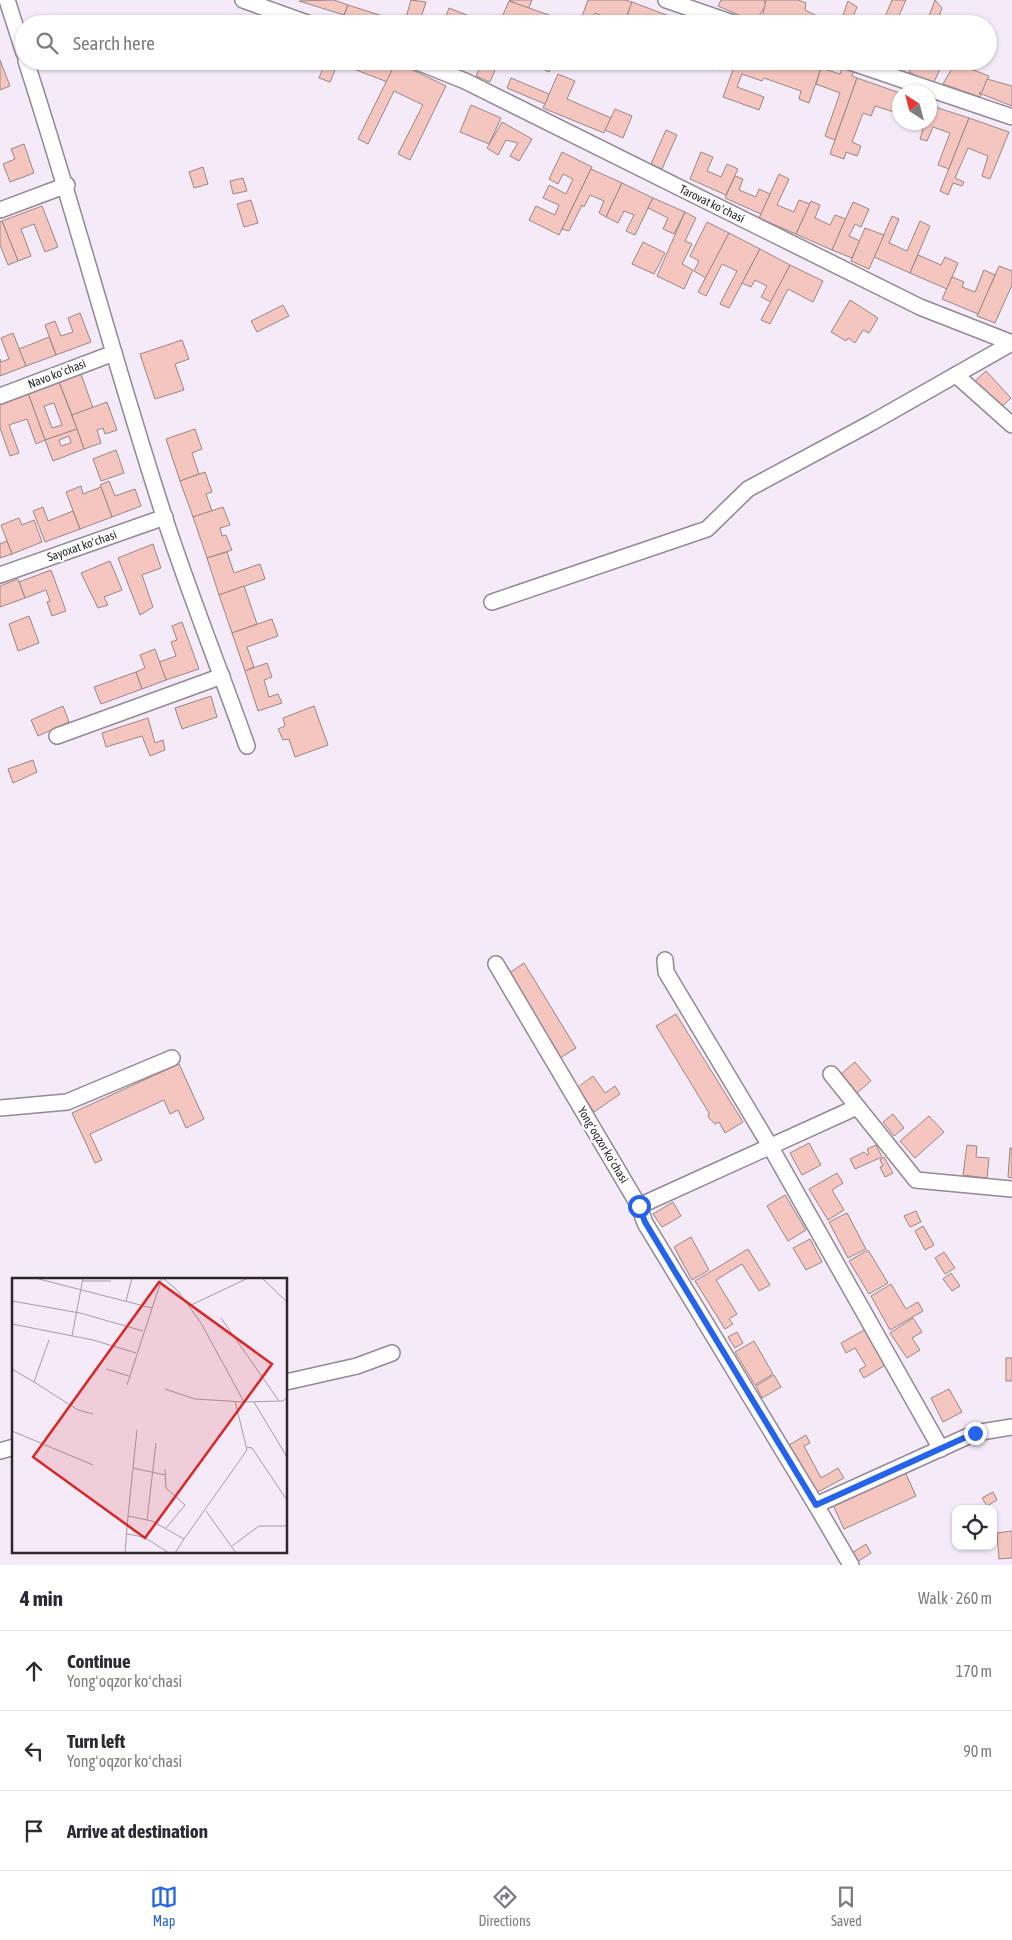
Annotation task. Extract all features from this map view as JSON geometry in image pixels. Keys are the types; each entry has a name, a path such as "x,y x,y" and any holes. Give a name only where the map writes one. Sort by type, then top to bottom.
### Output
{"street":[{"path":"7,0 15,25"},
{"path":"243,0 278,6 294,15"},
{"path":"666,0 710,15"},
{"path":"29,70 67,185 114,353 164,517 248,746"},
{"name":"Tarovat koʻchasi","path":"438,70 465,81 920,307 1012,343"},
{"path":"874,70 1012,117"},
{"path":"0,210 67,185"},
{"path":"492,602 708,529 748,489 1012,343"},
{"name":"Navo koʻchasi","path":"0,396 114,353"},
{"path":"956,375 1012,425"},
{"name":"Sayoxat koʻchasi","path":"0,575 164,517"},
{"path":"57,736 222,676"},
{"path":"665,960 666,972 770,1146 941,1448"},
{"name":"Yongʻoqzor koʻchasi","path":"496,964 639,1206 645,1222 852,1565"},
{"path":"0,1108 67,1102 172,1058"},
{"path":"830,1074 916,1180 1012,1189"},
{"path":"639,1206 857,1107"},
{"path":"288,1382 357,1366 392,1353"},
{"path":"816,1505 975,1433 1012,1427"}],"building":[{"path":"334,0 348,5 344,15 299,1"},
{"path":"411,0 426,2 422,15 407,15"},
{"path":"509,0 532,0 528,10"},
{"path":"588,0 625,0 632,2 627,15 600,15 595,13 594,15 582,15"},
{"path":"721,0 764,0 766,5 760,15 739,15 718,6"},
{"path":"766,0 798,0 806,3 805,10 815,15 763,15"},
{"path":"892,0 906,0 899,15 886,15"},
{"path":"935,0 942,8 939,15 929,15"},
{"path":"509,1 549,15 503,15"},
{"path":"848,1 857,7 854,15 843,15"},
{"path":"632,2 666,15 627,15"},
{"path":"348,5 379,15 344,15"},
{"path":"449,8 467,15 446,15"},
{"path":"0,60 10,86 0,90"},
{"path":"322,70 335,70 330,82 319,78"},
{"path":"356,70 394,70 390,83"},
{"path":"392,70 413,70 446,86 410,160 398,154 423,105 394,91 368,144 358,139"},
{"path":"479,70 495,70 490,82 476,76"},
{"path":"733,70 820,70 809,103 799,99 801,91 764,78 762,81 742,74 737,87 764,97 759,110 723,97"},
{"path":"820,70 840,74 842,70 854,70 852,76 857,78 835,140 825,136 840,93 816,84"},
{"path":"910,70 940,70 933,84 909,72"},
{"path":"951,70 973,70 989,76 980,97 943,84"},
{"path":"558,74 575,81 567,99 611,118 604,133 543,108"},
{"path":"511,78 549,94 545,104 507,88"},
{"path":"857,78 892,90 892,111 875,106 871,116 863,113 852,142 861,146 857,156 846,152 844,159 830,154"},
{"path":"987,79 1012,86 1012,106 979,93 982,92"},
{"path":"471,105 501,118 489,144 460,132"},
{"path":"937,108 969,118 949,169 938,165 950,133 937,128"},
{"path":"615,109 632,116 623,138 605,130"},
{"path":"969,118 1009,132 990,179 982,176 988,156 968,148 955,178 964,182 962,186 953,183 948,195 940,191"},
{"path":"502,122 532,139 519,161 510,156 518,143 506,140 498,155 487,148"},
{"path":"666,130 677,135 662,169 651,164"},
{"path":"923,130 932,130 927,141 920,139"},
{"path":"24,144 34,173 10,182 3,164 15,159 11,149"},
{"path":"562,152 592,167 559,235 529,220 536,206 555,215 559,205 543,198 549,185 566,194 573,179 563,174 558,184 549,179"},
{"path":"701,152 713,157 707,171 721,177 727,164 738,169 726,195 690,179"},
{"path":"203,167 208,184 194,188 189,172"},
{"path":"591,169 622,183 606,217 599,213 604,201 590,195 584,207 582,205 569,231 562,229"},
{"path":"779,174 789,179 777,205 794,212 799,200 810,204 796,234 759,218"},
{"path":"735,176 743,179 739,190 756,197 759,189 770,194 761,214 725,198"},
{"path":"243,178 247,191 233,194 230,181"},
{"path":"622,183 653,198 635,235 626,231 634,215 624,211 618,223 606,217"},
{"path":"653,198 685,212 674,234 663,229 668,218 648,208"},
{"path":"251,200 258,223 244,227 237,204"},
{"path":"811,201 820,205 815,218 830,225 835,215 846,219 832,250 796,234"},
{"path":"853,202 869,209 861,227 855,224 849,236 860,241 852,258 832,250"},
{"path":"42,206 58,247 45,252 34,224 21,229 31,256 18,261 2,221"},
{"path":"685,212 696,218 685,241 692,244 682,264 693,270 684,289 657,276"},
{"path":"892,216 899,219 889,243 907,251 920,221 930,226 910,273 874,257"},
{"path":"2,221 18,261 8,265 0,245 0,222"},
{"path":"707,222 729,233 706,278 694,271 699,261 690,256"},
{"path":"865,228 884,235 869,269 851,261"},
{"path":"729,233 760,249 729,308 720,304 737,271 722,264 706,296 698,292"},
{"path":"643,242 665,253 654,274 632,264"},
{"path":"760,249 790,265 771,302 761,297 767,286 755,280 751,287 742,283"},
{"path":"918,255 941,265 945,257 958,263 947,289 910,273"},
{"path":"790,265 823,281 813,302 788,289 770,324 761,320"},
{"path":"999,266 1012,271 1012,285 995,323 977,316"},
{"path":"984,270 995,275 978,314 942,299 952,277 964,282 962,287 975,292"},
{"path":"850,300 878,318 869,333 863,330 855,343 848,338 846,341 831,332"},
{"path":"283,305 289,316 257,332 251,321"},
{"path":"80,313 91,342 56,355 45,325 55,321 61,336 73,332 68,318"},
{"path":"13,333 26,366 0,376 0,359 1,362 9,359 1,338"},
{"path":"49,337 56,355 26,366 19,349"},
{"path":"182,340 189,359 175,364 184,390 155,399 140,354"},
{"path":"986,371 1011,398 998,410 973,383"},
{"path":"81,374 93,408 72,415 59,382"},
{"path":"59,382 77,429 45,440 28,393","holes":["54,403 62,425 52,428 44,406"]},
{"path":"28,393 45,440 36,444 27,419 9,425 19,453 10,456 0,428 0,404"},
{"path":"107,402 117,430 105,434 103,428 97,430 101,443 84,449 72,415"},
{"path":"77,429 84,449 53,461 45,440","holes":["69,436 71,443 61,446 59,440"]},
{"path":"195,429 202,449 192,453 199,474 180,481 166,439"},
{"path":"116,450 124,473 101,481 93,459"},
{"path":"205,472 212,492 206,494 212,511 193,517 180,481"},
{"path":"109,481 115,496 135,489 141,506 112,517 100,485"},
{"path":"81,486 83,494 101,487 112,517 80,529 66,492"},
{"path":"43,507 48,521 73,511 80,529 45,542 33,511"},
{"path":"223,507 230,525 220,528 222,536 226,535 232,550 207,558 193,517"},
{"path":"19,518 22,525 34,520 42,542 12,554 1,525"},
{"path":"7,541 12,554 0,558 0,544"},
{"path":"153,544 161,568 142,575 153,607 140,615 118,558"},
{"path":"227,552 234,573 260,564 265,579 219,595 207,558"},
{"path":"110,561 122,590 104,597 108,605 98,608 81,573"},
{"path":"51,570 66,611 52,616 47,602 50,601 46,590 25,598 19,582"},
{"path":"18,579 25,598 0,607 0,586"},
{"path":"244,586 257,624 232,633 219,595"},
{"path":"29,616 39,643 18,651 9,624"},
{"path":"272,619 278,636 247,647 254,667 245,671 232,633"},
{"path":"182,622 199,669 166,680 159,662 176,656 171,642 177,640 172,626"},
{"path":"155,649 166,680 142,689 136,672 145,668 140,655"},
{"path":"267,663 272,677 264,680 269,697 278,694 282,703 258,711 245,671"},
{"path":"136,672 142,689 101,704 94,687"},
{"path":"211,696 217,717 182,729 175,708"},
{"path":"63,706 69,722 38,736 31,720"},
{"path":"314,706 328,745 295,757 289,739 283,740 278,729 285,726 283,718"},
{"path":"148,718 155,743 163,740 165,750 150,756 142,736 106,747 102,733"},
{"path":"33,760 37,772 13,783 8,769"},
{"path":"524,963 576,1048 560,1058 508,974"},
{"path":"676,1014 743,1122 725,1133 719,1122 715,1124 708,1117 709,1113 656,1026"},
{"path":"855,1062 871,1081 857,1093 841,1074"},
{"path":"179,1064 204,1119 186,1128 178,1110 170,1114 164,1100 90,1134 102,1160 95,1163 72,1113"},
{"path":"593,1076 605,1093 615,1086 620,1094 594,1112 578,1087"},
{"path":"893,1114 904,1128 894,1136 883,1122"},
{"path":"929,1116 944,1132 915,1158 900,1141"},
{"path":"809,1143 821,1165 802,1175 790,1153"},
{"path":"876,1145 882,1157 855,1169 850,1159 864,1152 867,1155 869,1154 867,1149"},
{"path":"967,1145 977,1146 976,1157 989,1158 987,1178 963,1175"},
{"path":"1010,1148 1012,1148 1012,1178 1008,1177"},
{"path":"884,1157 893,1173 885,1177 880,1167 883,1166 880,1160"},
{"path":"837,1173 843,1183 832,1190 844,1210 828,1220 809,1189"},
{"path":"785,1195 806,1230 788,1241 767,1206"},
{"path":"673,1202 681,1216 662,1227 653,1214"},
{"path":"916,1211 921,1222 910,1227 904,1216"},
{"path":"847,1213 866,1249 848,1258 829,1222"},
{"path":"923,1226 934,1245 925,1250 915,1231"},
{"path":"691,1237 709,1270 692,1280 674,1247"},
{"path":"810,1239 822,1262 806,1270 793,1248"},
{"path":"748,1249 770,1285 759,1291 742,1264 716,1280 737,1314 729,1319 733,1324 725,1329 695,1281"},
{"path":"868,1250 888,1283 869,1294 849,1261"},
{"path":"944,1252 955,1268 945,1274 935,1258"},
{"path":"951,1273 960,1286 952,1291 943,1279"},
{"path":"891,1284 906,1309 918,1302 923,1311 890,1330 871,1296"},
{"path":"913,1318 922,1332 912,1338 920,1350 907,1358 890,1333"},
{"path":"866,1329 887,1364 864,1378 859,1370 866,1366 855,1348 846,1353 841,1343"},
{"path":"737,1332 743,1343 735,1348 728,1337"},
{"path":"754,1341 773,1374 755,1385 735,1352"},
{"path":"1006,1358 1012,1358 1012,1381 1006,1381"},
{"path":"774,1375 781,1387 762,1398 756,1386"},
{"path":"949,1389 962,1412 943,1422 931,1398"},
{"path":"806,1435 810,1443 804,1446 821,1478 838,1468 844,1478 816,1493 789,1445"},
{"path":"905,1472 916,1496 844,1529 833,1505"},
{"path":"993,1492 997,1500 986,1505 982,1498"},
{"path":"1012,1531 1012,1558 999,1559 997,1533"},
{"path":"866,1544 871,1553 857,1562 852,1553"}],"route":[{"path":"639,1206 645,1222 816,1505 975,1433"}]}
